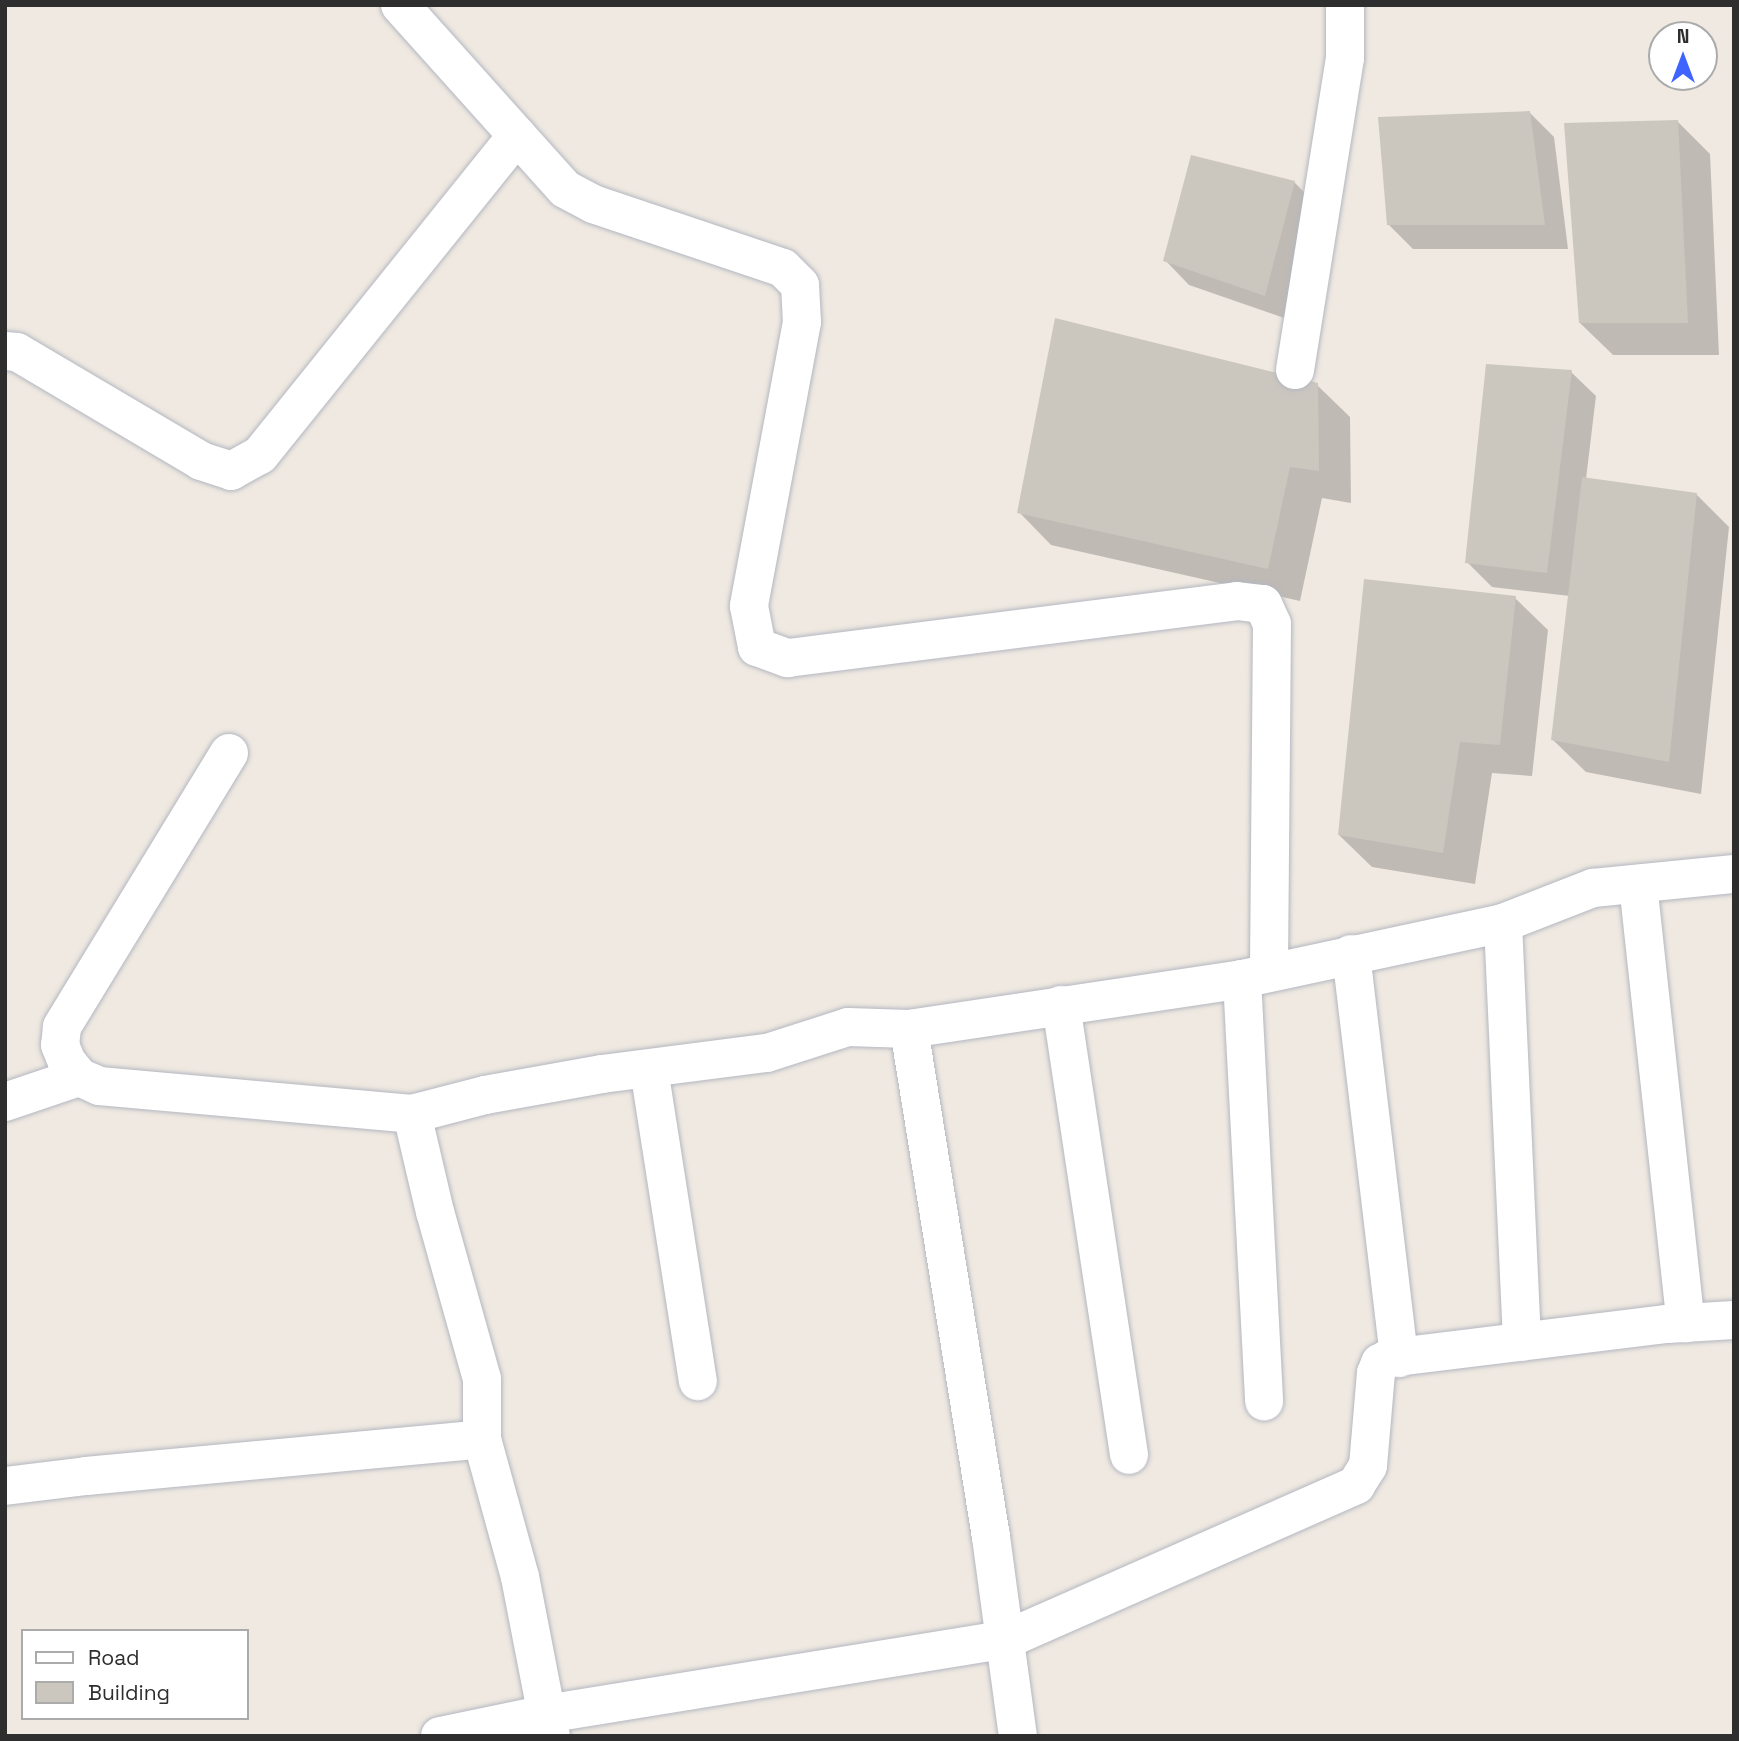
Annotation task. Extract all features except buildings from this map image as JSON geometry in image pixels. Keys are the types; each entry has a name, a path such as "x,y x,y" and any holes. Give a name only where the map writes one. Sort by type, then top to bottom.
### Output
{"street":[{"path":"400,5 565,189 593,204 783,268 800,285 802,321 749,606 757,647 788,658 1237,601 1263,604 1272,624 1256,975 1264,1401"},
{"path":"1295,370 1345,58 1345,5"},
{"path":"5,351 17,352 201,461 230,471 260,455 517,135"},
{"path":"229,753 62,1027 60,1045 67,1062 79,1077 99,1086 412,1114 485,1095 767,1053 848,1027 909,1029 1256,975 1503,923 1593,888 1734,874"},
{"path":"1638,884 1686,1323"},
{"path":"1503,923 1522,1342"},
{"path":"1351,954 1399,1358"},
{"path":"1061,1005 1129,1455"},
{"path":"909,1029 1018,1736"},
{"path":"649,1069 698,1381"},
{"path":"5,1101 79,1077"},
{"path":"412,1114 435,1212 482,1379 482,1438 520,1577 548,1725"},
{"path":"440,1736 548,1725 1005,1640 1356,1485 1368,1466 1376,1373 1380,1363 1399,1358 1522,1342 1734,1320"},
{"path":"5,1486 482,1438"}]}
